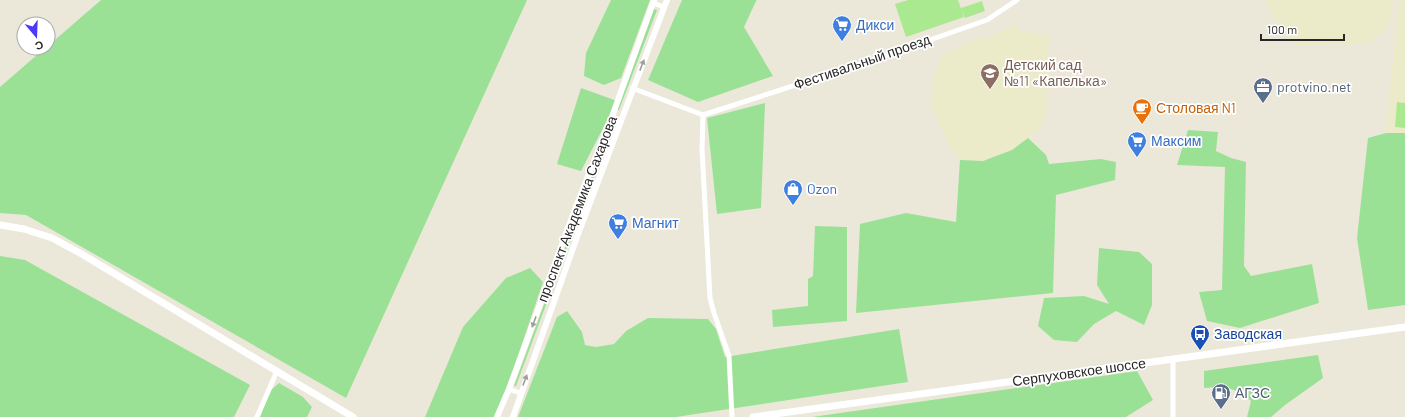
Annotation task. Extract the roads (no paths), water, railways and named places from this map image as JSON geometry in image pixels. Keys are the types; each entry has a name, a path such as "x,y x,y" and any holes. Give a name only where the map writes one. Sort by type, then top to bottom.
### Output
{"main road":[{"path":"0,226 24,229 52,238 80,252 353,417"},
{"name":"Серпуховское шоссе","path":"753,417 1405,327"}],"street":[{"name":"проспект Академика Сахарова","path":"513,417 520,393 623,116 632,88 667,0"},
{"name":"Фестивальный проезд","path":"703,115 864,63 987,20 1017,0"},
{"name":"проспект Академика Сахарова","path":"497,417 509,389 575,209 613,114 654,1"},
{"path":"654,1 664,7"},
{"path":"632,88 703,115 702,148 710,298 730,356 732,417"},
{"path":"613,114 623,116"},
{"path":"575,209 586,213"},
{"path":"1173,359 1173,417"},
{"path":"257,417 277,371"},
{"path":"509,389 520,393"}],"place":[{"name":"Дикси","path":"842,42"},
{"name":"Детский сад №11 «Капелька»","path":"990,90"},
{"name":"protvino.net","path":"1263,104"},
{"name":"Столовая N1","path":"1142,125"},
{"name":"Максим","path":"1137,158"},
{"name":"Ozon","path":"793,206"},
{"name":"Магнит","path":"618,240"},
{"name":"Заводская","path":"1200,351"},
{"name":"АГЗС","path":"1221,410"}]}
